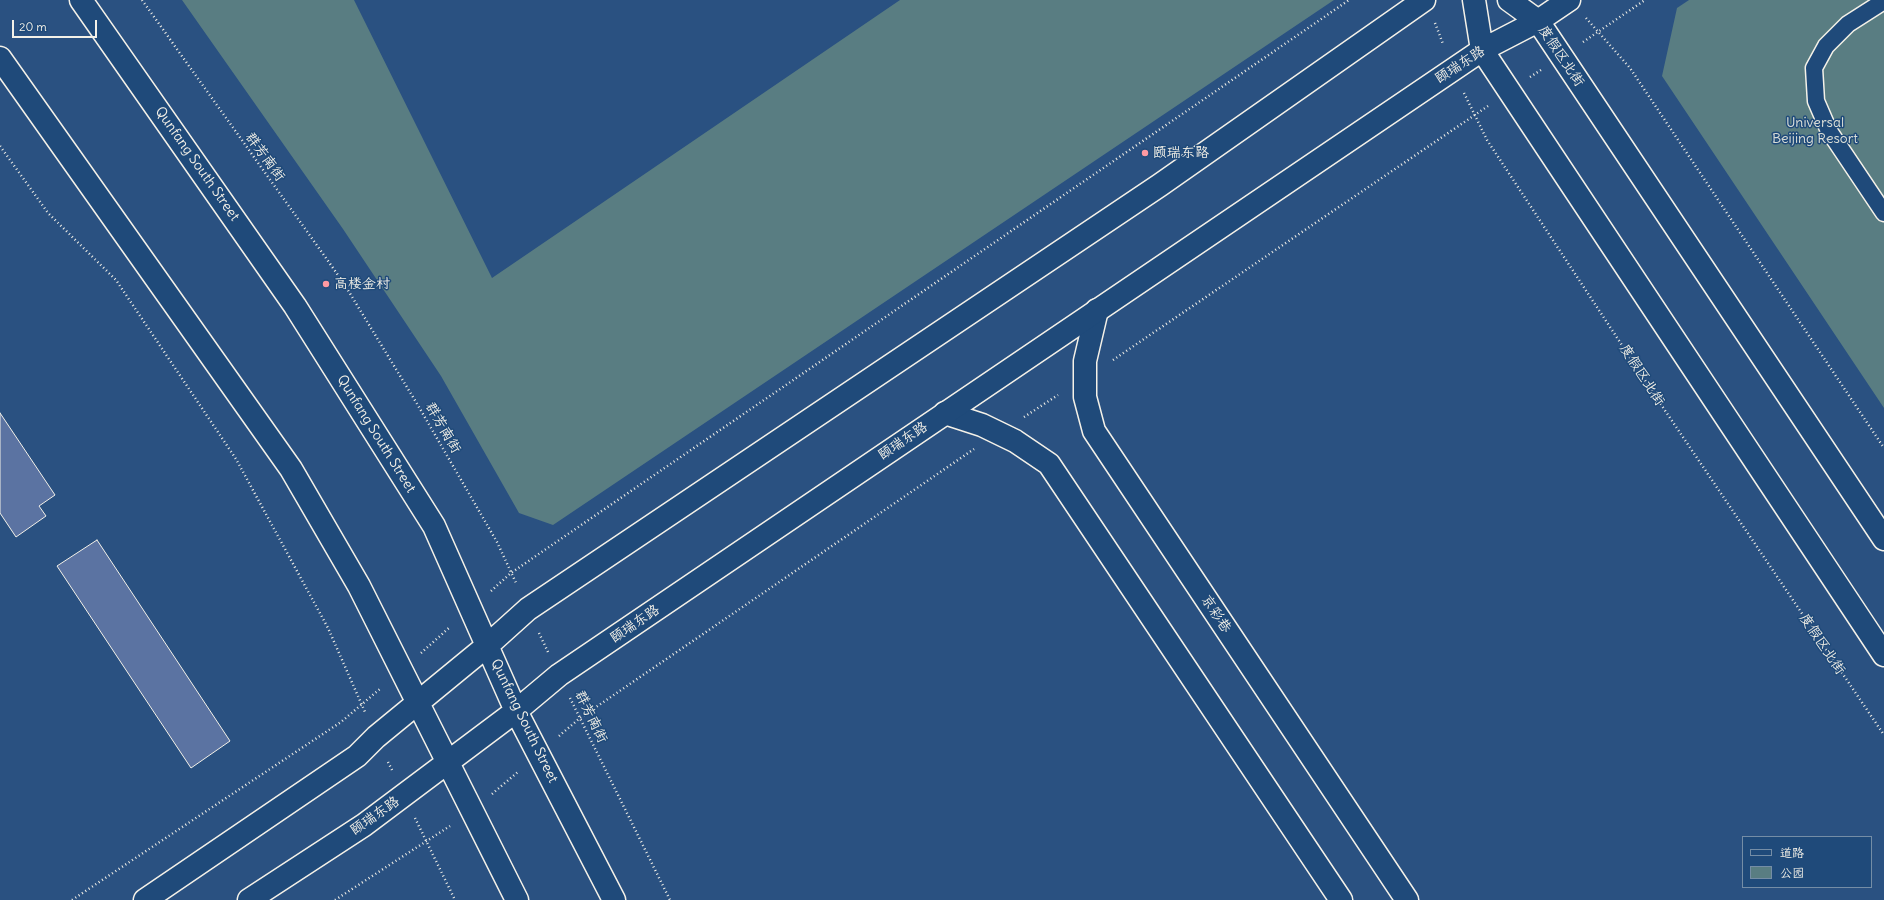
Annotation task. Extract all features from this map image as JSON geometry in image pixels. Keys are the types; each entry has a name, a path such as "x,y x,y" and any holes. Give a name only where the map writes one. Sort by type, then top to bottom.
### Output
{"main road":[{"name":"Qunfang South Street","path":"81,0 295,306 434,526 472,608 516,711 614,900"},
{"path":"145,900 357,756 376,737 488,646 528,610 1160,185 1424,0"},
{"path":"1474,0 1482,50 1884,655"},
{"name":"度假区北街","path":"1510,0 1538,21 1884,539"},
{"name":"颐瑞东路","path":"249,900 364,825 404,796 516,711 559,675 1453,69 1482,50 1538,21 1569,0"},
{"path":"0,58 291,469 359,586 419,702 447,764 517,900"},
{"name":"京彩巷","path":"1097,310 1085,361 1085,397 1094,431 1407,900"},
{"path":"945,413 982,425 1015,441 1048,464 1341,900"}],"lane":[{"path":"1884,0 1848,24 1826,46 1814,68 1816,101 1829,131 1884,213"}],"path":[{"name":"群芳南街","path":"142,0 343,282 416,402 497,542 559,675 670,900"},
{"path":"72,900 341,722 511,573 1348,0"},
{"path":"1585,16 1630,68 1884,448"},
{"name":"度假区北街","path":"1434,21 1453,69 1474,116 1487,140 1666,413 1884,735"},
{"path":"0,146 48,213 116,280 236,459 328,628 376,737 455,900"}],"green space":[{"path":"182,0 354,0 492,278 900,0 1334,0 553,525 519,513 441,376 343,229"},
{"name":"Universal Beijing Resort","path":"1689,0 1884,0 1884,408 1662,76 1677,8"}],"building":[{"path":"0,413 55,495 39,506 46,516 16,537 0,513"},
{"path":"97,540 230,741 191,768 57,566"}],"place":[{"name":"颐瑞东路","path":"1145,153"},
{"name":"高楼金村","path":"326,284"}]}
